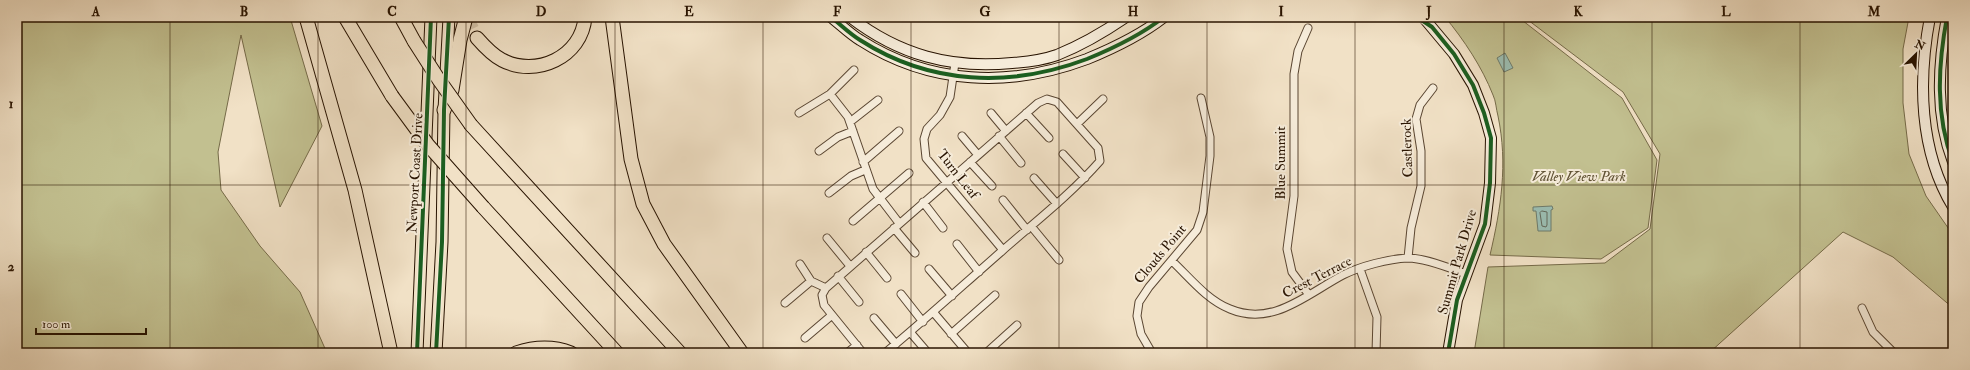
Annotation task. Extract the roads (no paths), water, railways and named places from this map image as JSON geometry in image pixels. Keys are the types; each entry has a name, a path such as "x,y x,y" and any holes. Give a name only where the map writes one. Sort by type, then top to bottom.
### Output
{"highway":[{"path":"306,17 355,190 391,353"},
{"path":"345,17 392,96 428,145 617,353"},
{"path":"401,17 438,80 471,126 680,353"},
{"path":"444,110 452,90 460,40 466,17"},
{"path":"477,38 488,50 502,61 521,66 538,67 554,62 568,52 580,37 585,17"},
{"path":"612,17 631,158 643,204 664,244 742,353"},
{"path":"516,353 538,348 551,348 571,353"}],"main road":[{"name":"Newport Coast Drive","path":"417,353 431,17"},
{"name":"Newport Coast Drive","path":"436,353 442,242 444,110 449,17"}],"street":[{"path":"831,17 859,40 883,53 907,63 953,77 990,79 1019,76 1062,68 1114,47 1149,21 1164,17"},
{"path":"850,17 862,27 888,42 932,59 955,63 992,65 1038,60 1056,55 1103,32 1126,17"},
{"name":"Summit Park Drive","path":"1417,17 1432,27"},
{"name":"Summit Park Drive","path":"1423,17 1454,54 1473,84 1484,113 1491,138 1490,183 1484,224 1457,300 1448,353"},
{"path":"1930,17 1924,52 1923,92 1927,135 1933,161 1952,204"},
{"path":"1933,161 1952,159 1942,126 1939,89 1942,46 1947,17"},
{"name":"Blue Summit","path":"1308,28 1298,51 1294,74 1294,196 1287,249 1292,272 1309,295"},
{"path":"1103,32 1114,47"},
{"name":"Turn Leaf","path":"955,63 950,97 940,115 927,129 924,139 926,158 1003,250"},
{"path":"799,114 830,94 854,70"},
{"name":"Castlerock","path":"1408,258 1412,228 1421,186 1421,151 1416,119 1420,106 1433,88"},
{"path":"830,94 850,122 873,189 915,253"},
{"name":"Clouds Point","path":"1152,353 1141,334 1137,307 1142,296 1197,230 1203,212 1210,156 1210,137 1201,98"},
{"path":"864,353 824,305 822,295 826,288 1038,103 1047,99 1057,102 1098,148 1100,161 1085,178 1057,204 1003,250 934,313 885,353"},
{"path":"1076,124 1103,99"},
{"path":"850,122 878,100"},
{"path":"991,113 1006,130"},
{"path":"1026,113 1049,138"},
{"path":"819,151 838,137 853,131"},
{"path":"829,192 864,166 899,131"},
{"path":"962,136 978,155"},
{"path":"999,136 1021,163"},
{"path":"1062,154 1085,178"},
{"path":"970,162 992,186"},
{"path":"853,221 909,173"},
{"path":"1034,178 1057,204"},
{"path":"1003,200 1059,260"},
{"path":"923,202 943,228"},
{"path":"827,238 850,266"},
{"path":"957,244 979,272"},
{"path":"866,252 887,278"},
{"name":"Crest Terrace","path":"1172,261 1214,301 1230,310 1264,315 1290,307 1345,274 1378,263 1408,258 1440,265 1466,274"},
{"path":"800,264 811,281 826,288"},
{"path":"929,269 952,296"},
{"path":"1360,269 1377,318 1376,353"},
{"path":"838,276 858,302"},
{"path":"785,303 811,281"},
{"path":"901,294 923,322"},
{"path":"952,334 995,295"},
{"path":"1862,308 1873,332 1894,353"},
{"path":"934,313 968,353"},
{"path":"804,338 832,315"},
{"path":"874,318 896,344"},
{"path":"986,353 1017,325"},
{"path":"910,332 928,353"},
{"path":"847,353 857,345"}],"water":[{"path":"1505,53 1513,68 1504,72 1497,58"},
{"path":"1552,206 1551,231 1538,231 1536,211 1533,211 1533,207"}],"tunnel":[{"path":"467,17 477,38"}],"park label":[{"name":"Valley View Park","path":"1579,176"}]}
